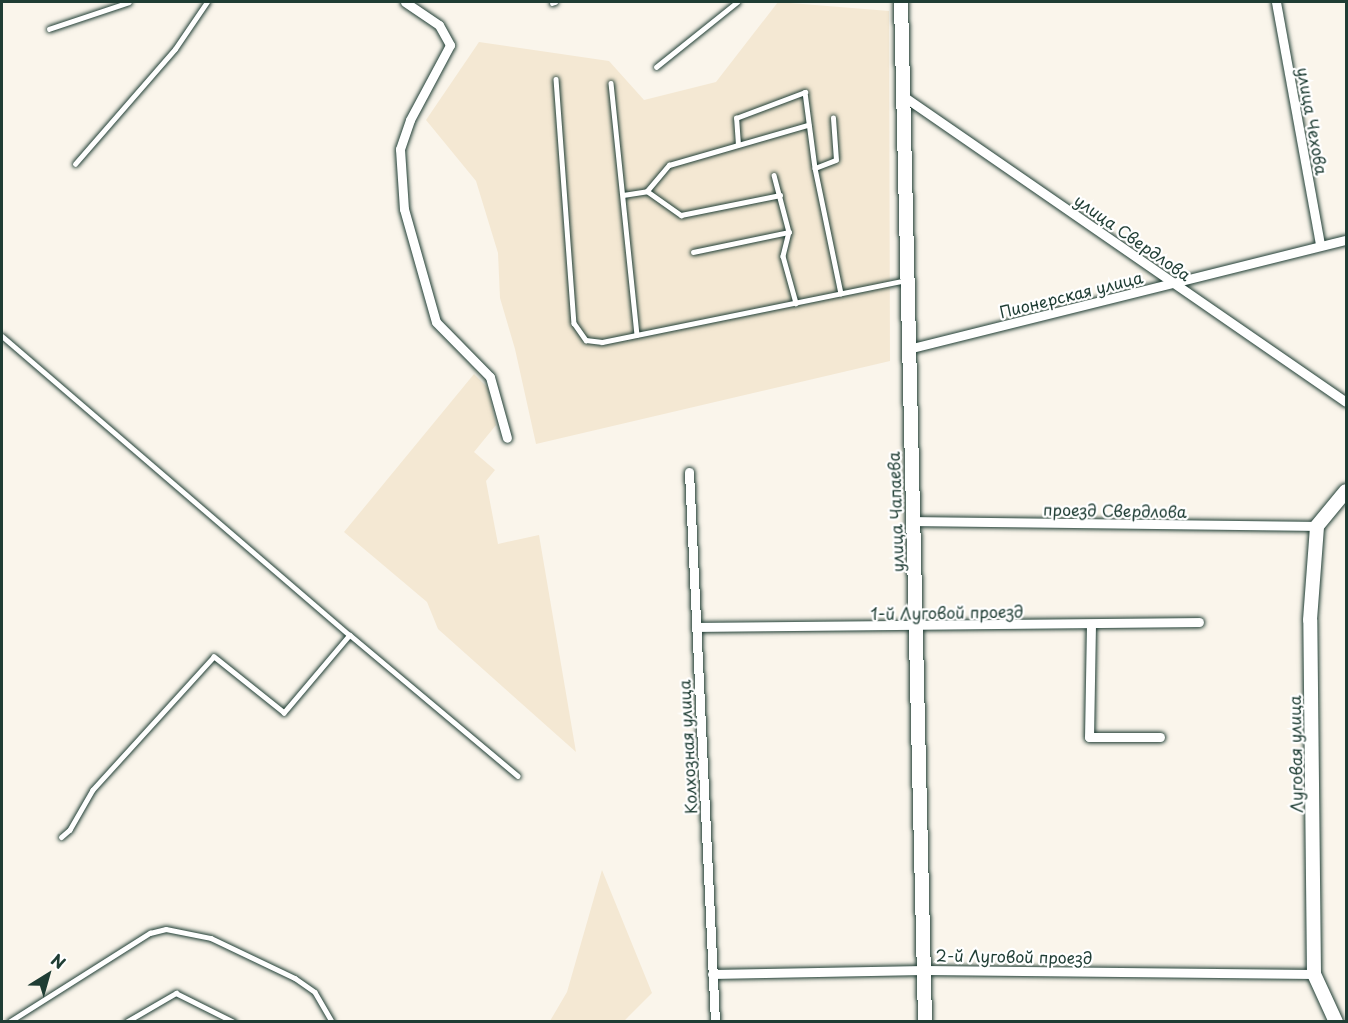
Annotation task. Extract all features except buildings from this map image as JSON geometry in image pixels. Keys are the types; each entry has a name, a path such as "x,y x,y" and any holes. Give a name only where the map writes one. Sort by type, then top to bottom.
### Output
{"street":[{"path":"405,2 439,25 450,45 410,120 400,149 404,209 436,322 490,377 507,438"},
{"name":"улица Чапаева","path":"901,2 925,1022"},
{"name":"улица Чехова","path":"1276,2 1320,245"},
{"name":"улица Свердлова","path":"903,96 1347,402"},
{"name":"Пионерская улица","path":"908,349 1347,240"},
{"name":"Колхозная улица","path":"689,472 715,1022"},
{"path":"1317,526 1347,491"},
{"name":"проезд Свердлова","path":"912,521 1317,526"},
{"name":"Луговая улица","path":"1317,526 1310,620 1314,974 1336,1022"},
{"name":"1-й Луговой проезд","path":"696,627 915,628 1198,622"},
{"path":"1091,624 1089,737 1160,737"},
{"name":"2-й Луговой проезд","path":"712,974 924,970 1314,974"},
{"path":"1343,1022 1347,1018"}],"lane":[{"path":"49,28 129,2"},
{"path":"75,165 175,49 207,2"},
{"path":"656,67 737,2"},
{"path":"556,80 574,323 586,340 602,342 906,280"},
{"path":"611,83 637,335"},
{"path":"738,145 736,118 805,92 815,168 841,293"},
{"path":"815,168 836,160 833,118"},
{"path":"623,195 647,191 669,165 808,125"},
{"path":"774,175 789,232 783,256 796,303"},
{"path":"647,191 681,214 780,195"},
{"path":"693,252 789,232"},
{"path":"2,336 350,635 519,776"},
{"path":"62,837 93,790 214,657 284,713 350,635"},
{"path":"9,1022 150,933 166,929 211,938 295,978 315,992 332,1022"},
{"path":"126,1022 176,993 234,1022"}],"shaded area":[{"path":"778,2 889,11 890,361 536,444 515,349 500,298 498,253 476,181 426,120 479,42 609,61 644,100 716,82"},
{"path":"474,374 488,388 496,425 474,452 495,470 486,481 498,544 539,535 576,752 438,629 427,602 344,532"},
{"path":"602,870 652,993 624,1021 550,1021 567,992"}]}
